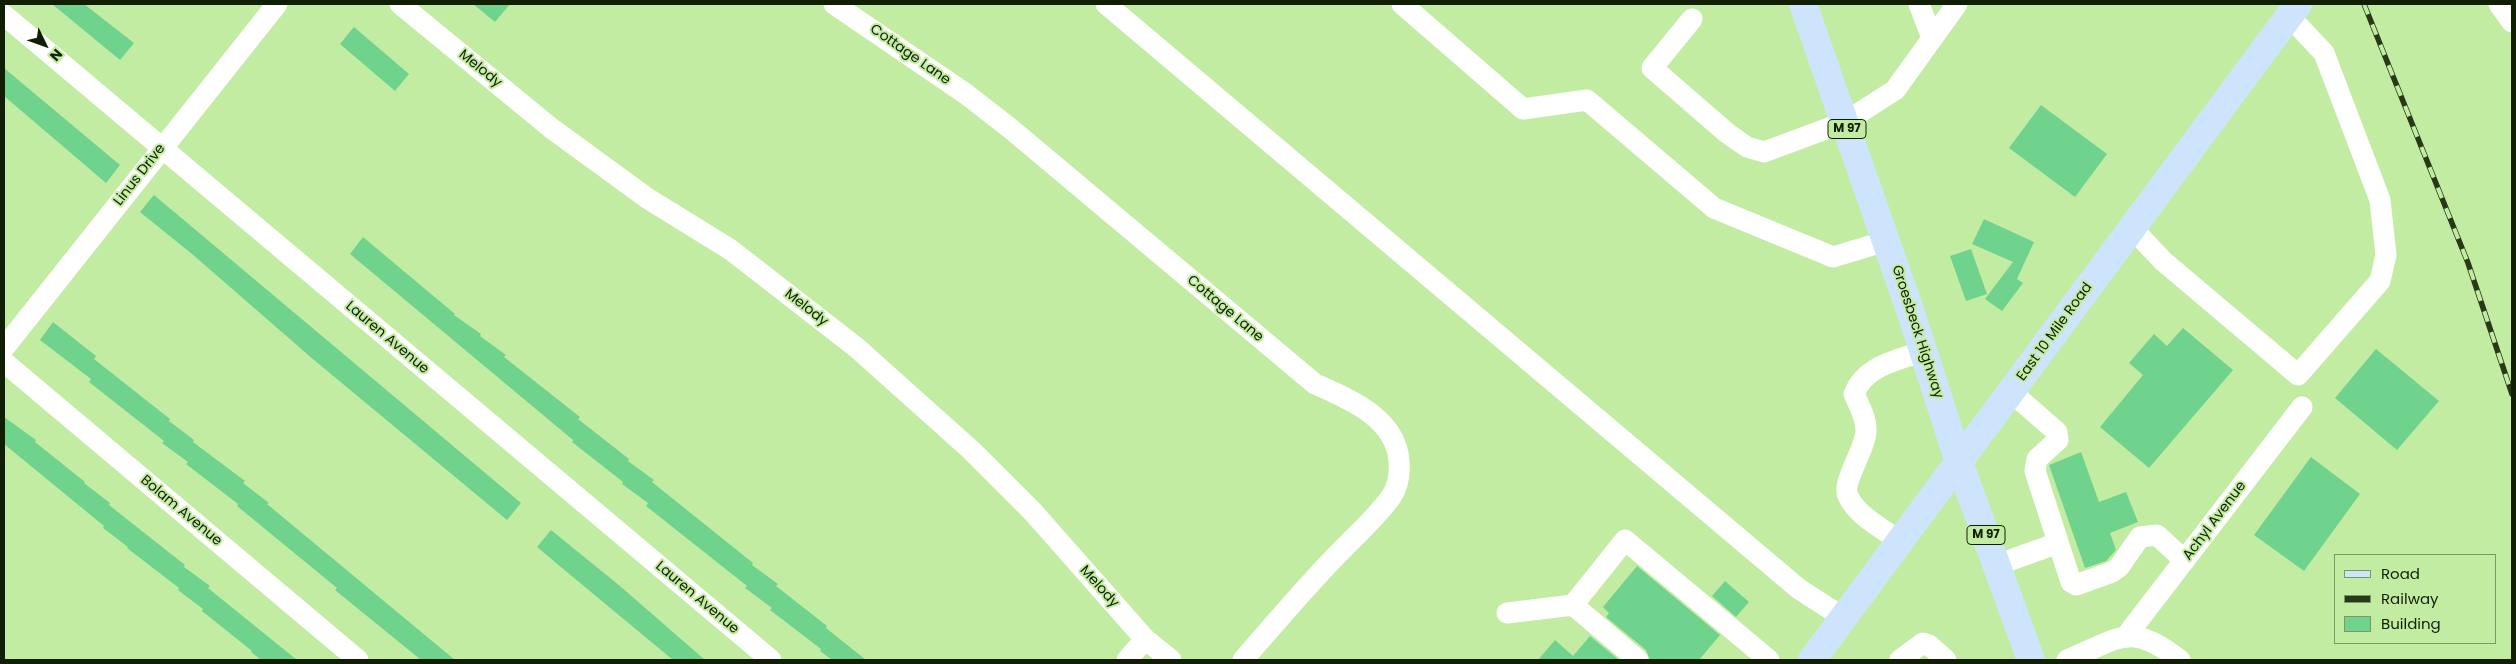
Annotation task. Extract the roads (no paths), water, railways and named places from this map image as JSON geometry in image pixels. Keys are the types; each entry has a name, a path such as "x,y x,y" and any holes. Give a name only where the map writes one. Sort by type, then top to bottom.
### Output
{"main road":[{"name":"Groesbeck Highway","path":"1803,4 1886,241 1959,462 2031,660"},
{"name":"East 10 Mile Road","path":"1812,660 2293,10"}],"street":[{"name":"Linus Drive","path":"4,348 277,4"},
{"name":"Melody","path":"400,4 551,128 647,198 731,250 858,348 971,450 1033,512 1146,639 1171,660"},
{"name":"Cottage Lane","path":"834,4 966,94 1315,384 1346,398 1375,416 1392,436 1399,452 1400,474 1392,497 1303,590 1243,660"},
{"path":"1106,4 1799,589 1844,618"},
{"path":"1402,4 1523,109 1587,100 1714,208 1833,257 1886,241"},
{"path":"1919,4 1932,38"},
{"path":"1692,19 1652,68 1727,133 1747,148 1764,152 1845,122 1895,90 1957,4"},
{"path":"2499,4 2512,22"},
{"path":"2131,227 2163,261 2298,375 2380,280 2386,255 2380,200 2324,53 2293,10"},
{"name":"Lauren Avenue","path":"4,15 771,660"},
{"path":"1900,541 1858,510 1847,495 1846,487 1863,448 1866,431 1864,418 1854,394 1859,381 1871,370 1923,351"},
{"name":"Bolam Avenue","path":"4,362 358,660"},
{"path":"2010,392 2057,432 2058,440 2038,459 2035,471 2071,582 2076,585 2112,572 2119,567 2140,537 2157,535 2184,560"},
{"name":"Achyl Avenue","path":"2127,635 2302,407"},
{"path":"1507,613 1573,605 1625,540 1769,660"},
{"path":"1997,565 2058,543"},
{"path":"1573,605 1638,660"},
{"path":"2067,660 2127,635 2149,640 2180,660"},
{"path":"1127,660 1146,639"},
{"path":"1900,660 1922,643 1929,645 1946,660"}],"railway":[{"path":"2364,4 2468,263 2512,394"}]}
